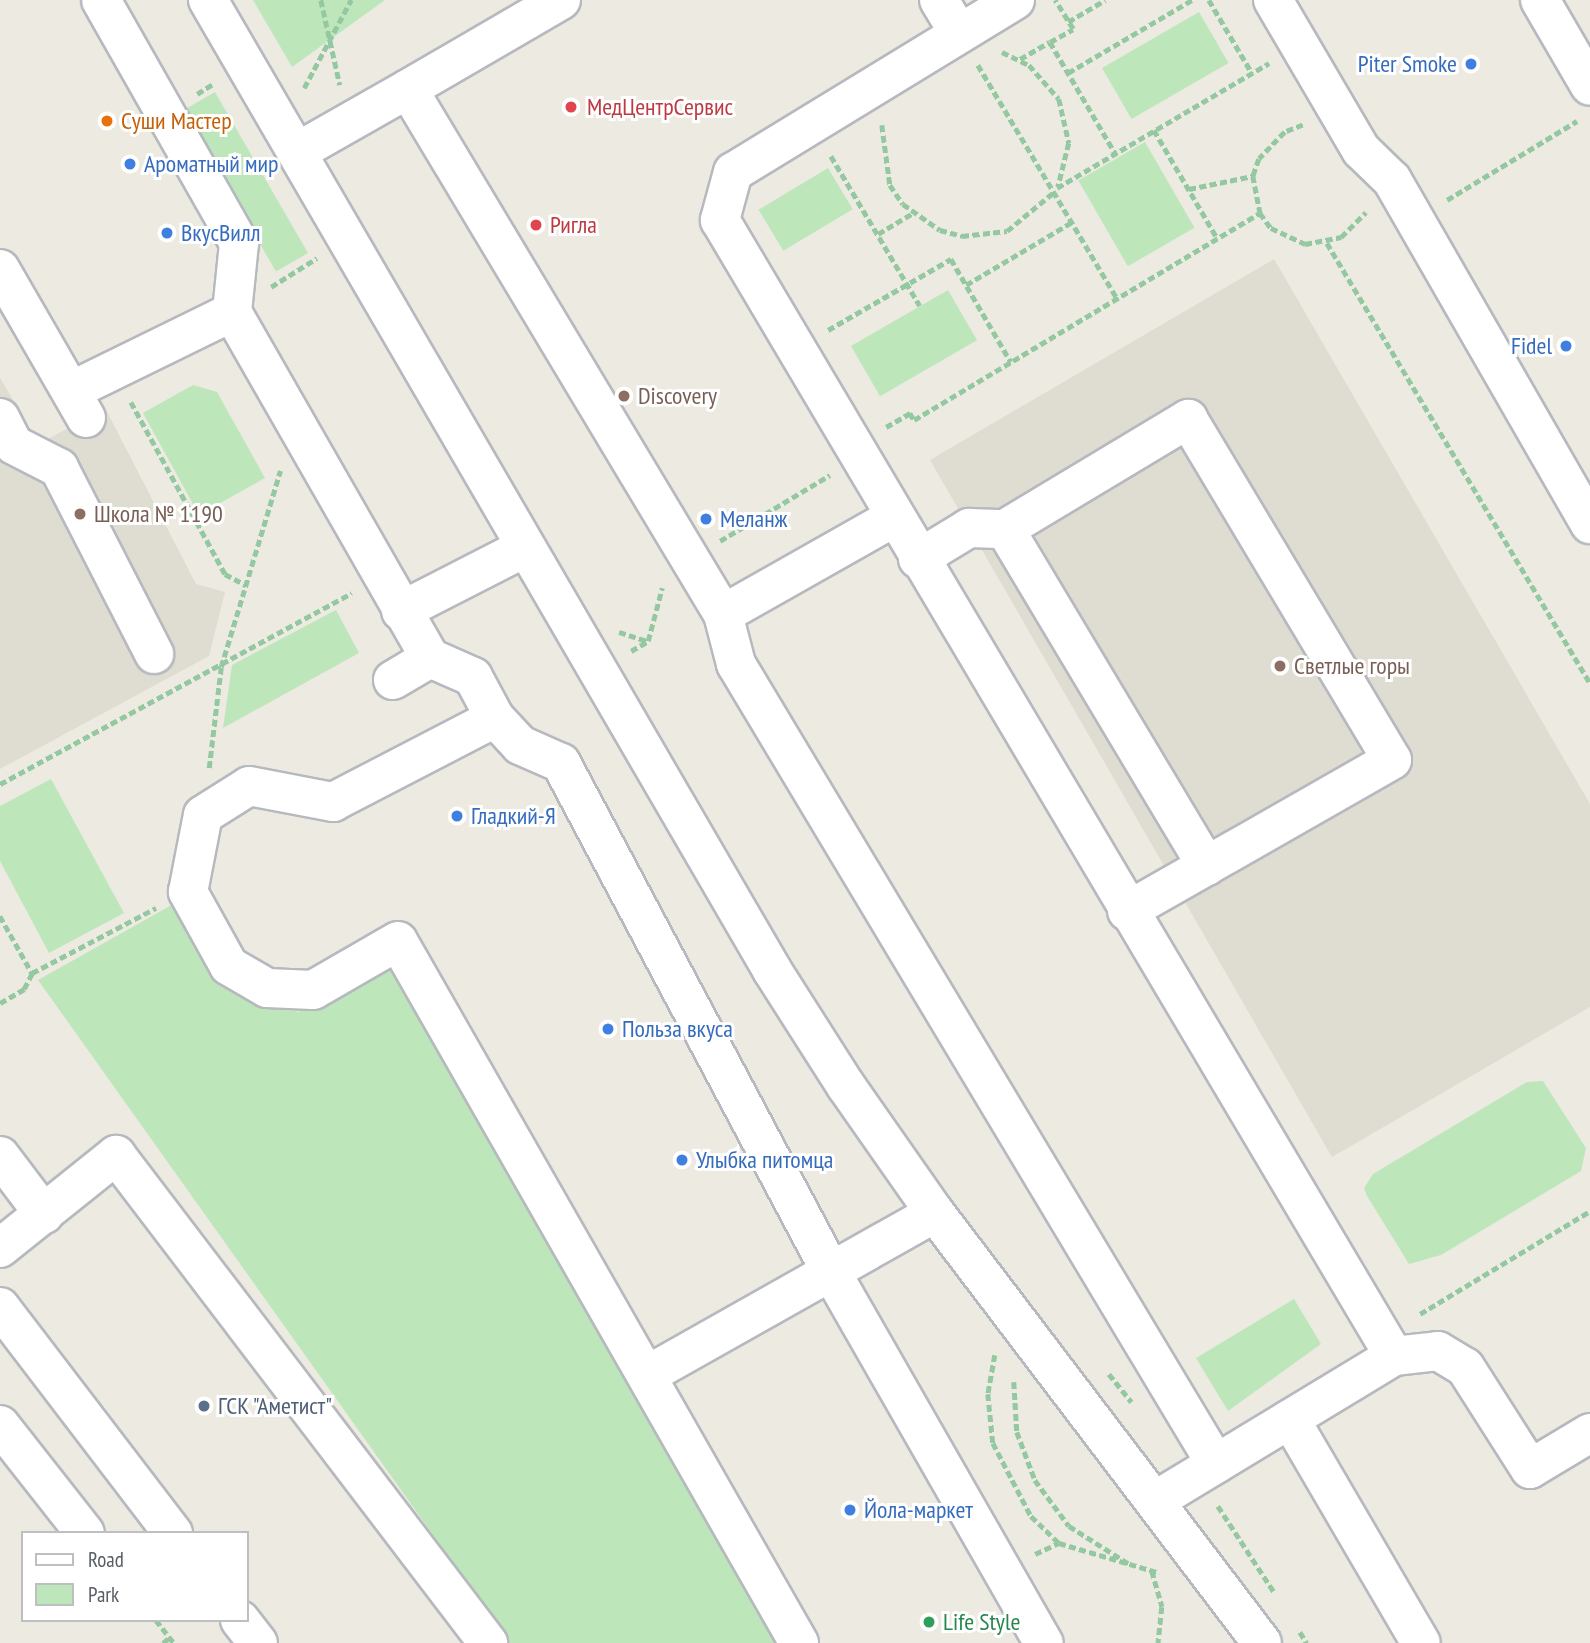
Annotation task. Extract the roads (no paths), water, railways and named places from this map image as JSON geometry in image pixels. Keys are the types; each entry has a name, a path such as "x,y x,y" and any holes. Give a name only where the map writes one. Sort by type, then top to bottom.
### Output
{"street":[{"path":"101,0 239,243 232,312 380,578 430,658 473,677 508,731 561,763 830,1270 1004,1569 1044,1643"},
{"path":"208,0 772,970 934,1213 1158,1499 1262,1643"},
{"path":"298,152 561,0"},
{"path":"939,0 963,40"},
{"path":"1015,0 963,40 812,123 733,172 720,220 893,518 1388,1346"},
{"path":"1273,0 1361,150 1392,180 1590,524"},
{"path":"1540,0 1590,86"},
{"path":"408,89 723,614 736,664 1205,1470"},
{"path":"0,269 78,404 113,370 232,312"},
{"path":"0,418 14,445 59,468 154,654"},
{"path":"918,559 969,528 1005,529 1188,419 1392,760 1128,911"},
{"path":"723,614 893,518"},
{"path":"1005,529 1207,866"},
{"path":"401,611 526,547"},
{"path":"393,680 430,658"},
{"path":"508,731 333,802 248,786 203,815 188,892 229,966 267,988 313,990 398,941 649,1374 799,1643"},
{"path":"0,1156 44,1213"},
{"path":"0,1248 116,1156 488,1643"},
{"path":"649,1374 934,1213"},
{"path":"0,1307 171,1531"},
{"path":"1158,1499 1290,1419 1388,1346 1438,1351 1465,1367 1530,1469 1590,1433"},
{"path":"1290,1419 1421,1643"},
{"path":"0,1425 83,1531"},
{"path":"242,1622 258,1643"}],"place":[{"name":"Piter Smoke","path":"1471,64"},
{"name":"МедЦентрСервис","path":"571,107"},
{"name":"Суши Мастер","path":"107,121"},
{"name":"Ароматный мир","path":"130,164"},
{"name":"Ригла","path":"536,225"},
{"name":"ВкусВилл","path":"167,233"},
{"name":"Fidel","path":"1566,346"},
{"name":"Discovery","path":"624,396"},
{"name":"Школа № 1190","path":"80,514"},
{"name":"Меланж","path":"706,519"},
{"name":"Светлые горы","path":"1280,666"},
{"name":"Гладкий-Я","path":"457,816"},
{"name":"Польза вкуса","path":"608,1029"},
{"name":"Улыбка питомца","path":"682,1160"},
{"name":"ГСК \"Аметист\"","path":"204,1406"},
{"name":"Йола-маркет","path":"850,1510"},
{"name":"Life Style","path":"929,1622"}]}
